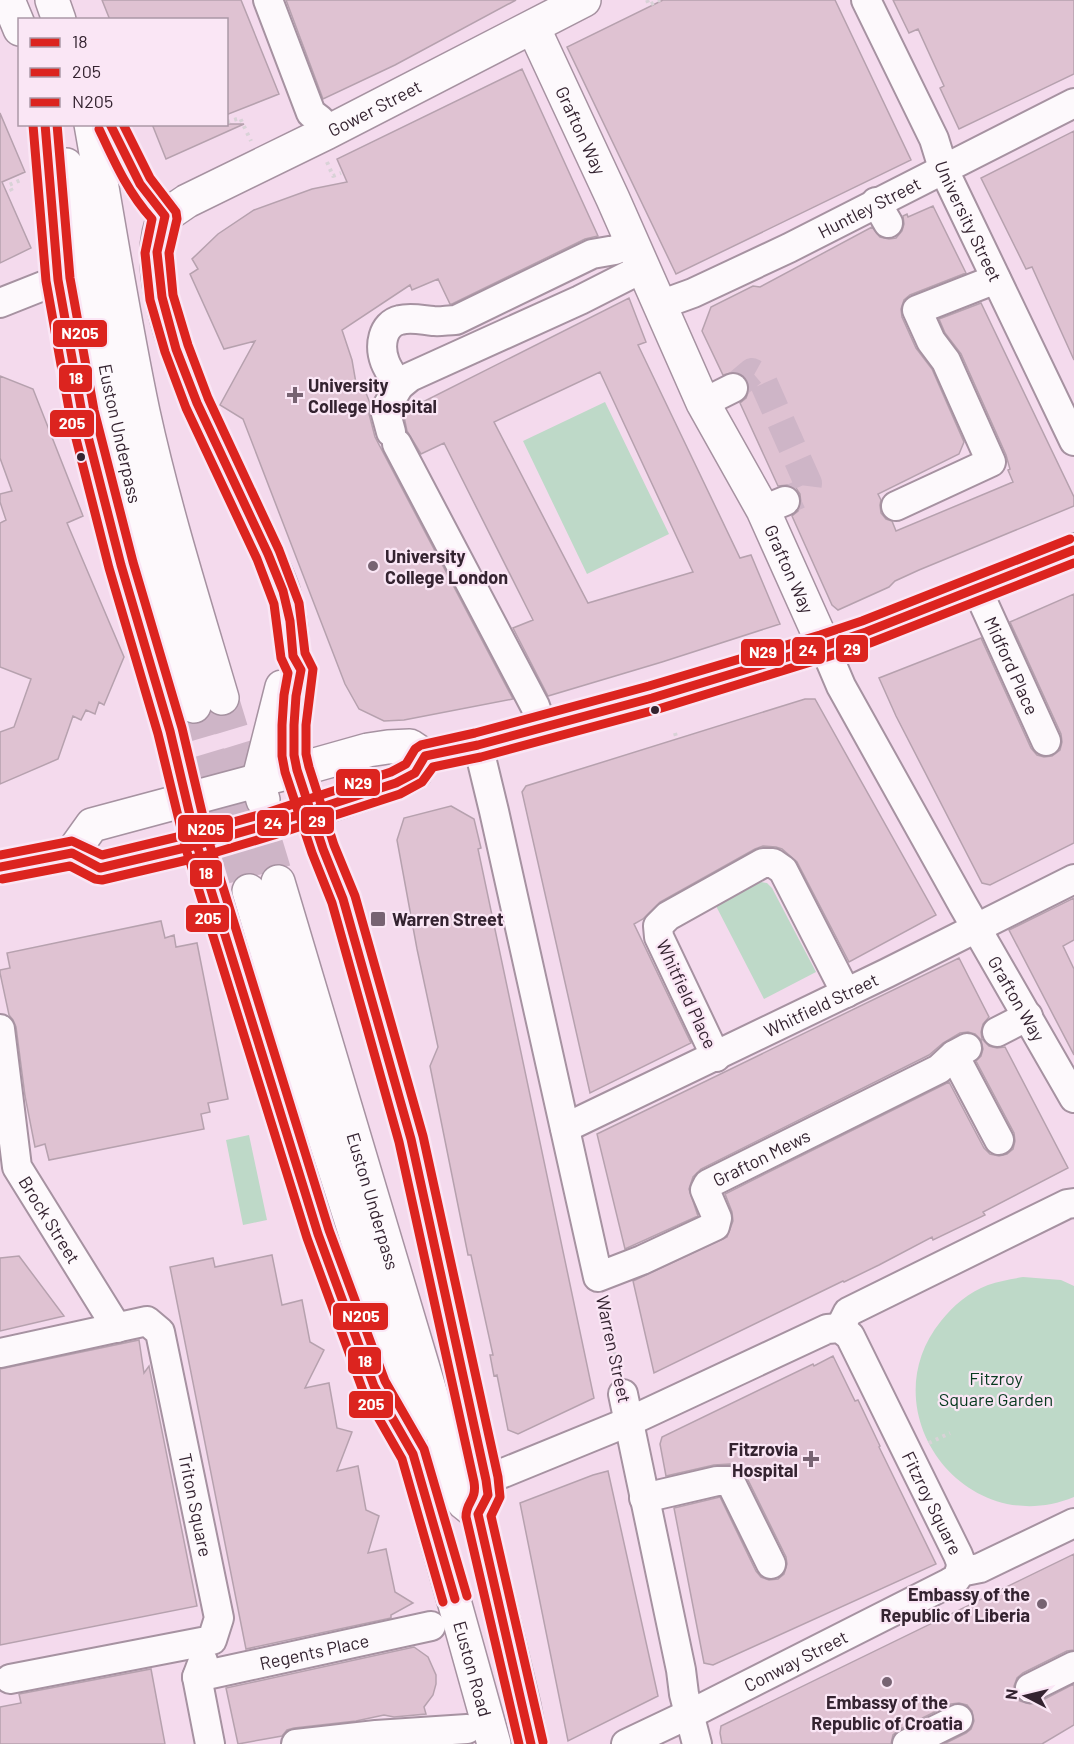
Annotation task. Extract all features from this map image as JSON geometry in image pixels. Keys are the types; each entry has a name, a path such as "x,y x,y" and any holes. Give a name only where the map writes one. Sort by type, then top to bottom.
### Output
{"main road":[{"path":"8,0 18,24"},
{"path":"52,0 58,18"},
{"name":"Gower Street","path":"165,216 187,201 326,133 584,0"},
{"name":"Grafton Way","path":"533,27 613,199 703,403 774,505 824,646"},
{"path":"45,126 58,280 82,413 121,565 170,731 197,845 318,1234 374,1386 413,1454"},
{"name":"Euston Underpass","path":"55,126 67,167 111,393 144,540 208,702 173,532 143,412 91,126"},
{"path":"111,126 140,187 165,216 156,243 157,267 181,361 215,444 283,591 291,630 293,658 301,670 294,725 294,755 297,770 310,812 343,899 411,1139 486,1480 488,1495 478,1514 531,1744"},
{"path":"72,853 92,825 258,782 368,750 410,746 425,756 478,745 652,698 866,632 1074,550"},
{"path":"270,824 258,782 261,763 278,708 285,671 293,658"},
{"path":"0,867 72,853 100,868 197,845 310,812 396,783 415,773 425,756"},
{"name":"Euston Underpass","path":"413,1454 398,1367 291,1032 263,886 463,1502 478,1514"},
{"name":"Euston Road","path":"413,1454 481,1736"}],"street":[{"path":"268,0 311,113 320,120 326,133"},
{"name":"University Street","path":"866,0 934,139 943,168 1074,441"},
{"name":"Huntley Street","path":"660,305 882,213 943,168 1074,103"},
{"path":"399,386 385,363 382,339 387,327 399,320 423,319 434,322 456,320 592,254 615,250 637,256"},
{"path":"542,726 536,706 394,438 385,410 399,386 410,377 580,300 637,256"},
{"path":"896,506 991,462 946,361 931,341 917,310 996,279"},
{"path":"0,303 58,280"},
{"path":"703,403 733,388"},
{"name":"Midford Place","path":"977,589 1046,741"},
{"name":"Grafton Way","path":"824,646 841,686 1074,1098"},
{"name":"Warren Street","path":"478,745 598,1276"},
{"name":"Whitfield Place","path":"716,1057 659,938 658,926 668,916 763,863 773,863 783,870 846,993"},
{"name":"Whitfield Street","path":"565,1128 716,1057 1074,879"},
{"path":"997,1032 1028,1016"},
{"name":"Brock Street","path":"0,1029 17,1167 117,1328"},
{"name":"Grafton Mews","path":"598,1276 642,1260 715,1226 717,1218 705,1190 708,1184 939,1069 960,1052 999,1140"},
{"path":"486,1480 628,1422 826,1329 840,1328 848,1312 1067,1204 1074,1203"},
{"name":"Triton Square","path":"0,1353 147,1321 160,1332 219,1618 212,1640"},
{"name":"Fitzroy Square","path":"840,1328 850,1336 909,1453 958,1555 961,1563 960,1572 980,1568 1074,1523"},
{"name":"Warren Street","path":"623,1395 681,1670 684,1694 697,1744"},
{"path":"644,1498 717,1481 730,1481 771,1564"},
{"name":"Conway Street","path":"626,1744 949,1583 956,1579 960,1572"},
{"name":"Regents Place","path":"197,1677 431,1626"},
{"path":"5,1674 212,1640"},
{"path":"210,1744 197,1677 212,1640"},
{"path":"5,1674 52,1656"},
{"path":"1029,1688 1074,1666"},
{"path":"907,1744 958,1719"},
{"path":"296,1744 376,1735 481,1736"}],"path":[{"path":"647,0 649,5 660,0"},
{"path":"228,122 240,118 253,146"},
{"path":"329,168 333,176 341,172"},
{"path":"12,191 9,185 15,182"},
{"path":"675,733 677,740"},
{"name":"Warren Street","path":"598,1276 623,1395"},
{"path":"927,1443 950,1432"}],"green space":[{"path":"605,402 669,534 587,574 523,441"},
{"path":"761,882 767,883 772,888 816,972 764,999 716,906"},
{"path":"249,1135 267,1220 243,1225 226,1140"},
{"name":"Fitzroy Square Garden","path":"1023,1277 1061,1280 1074,1286 1074,1497 1034,1506 997,1501 965,1485 939,1460 922,1428 916,1393 921,1356 946,1315 974,1291 997,1282"}],"building":[{"path":"102,0 241,0 279,94 228,114 228,18 109,18"},
{"path":"286,0 516,0 395,65 323,99"},
{"path":"663,0 835,0 911,160 676,274 567,47"},
{"path":"893,0 1074,0 1074,74 959,129 940,88 944,86 918,29 909,33"},
{"name":"University College London","path":"522,69 598,236 585,239 452,304 438,279 412,290 410,285 342,330 352,360 357,389 364,388 370,403 369,414 375,437 513,699 404,720 384,721 359,709 345,684 243,419 220,405 255,341 224,349 190,274 198,269 192,259 218,234 254,210 312,189 347,182 337,159"},
{"path":"0,113 25,172 2,182 31,248 0,263"},
{"path":"244,124 166,159 153,126"},
{"path":"1074,131 1074,360 1032,267 1026,269 981,178"},
{"path":"933,206 966,273 910,295 904,300 901,309 902,317 916,348 932,369 964,442 959,454 878,494 881,500 881,513 886,519 892,521 896,531 1013,482 1008,470 1010,469 1006,455 961,354 945,333 939,319 981,303 1074,497 1074,506 919,570 895,581 889,587 838,610 832,605 792,516 801,504 800,494 796,488 788,485 778,486 740,403 746,398 749,390 747,380 743,375 735,372 723,375 702,331 711,307 753,286 760,287 872,227 880,237 896,238 902,231 903,216 907,214 908,217"},
{"path":"629,298 646,342 638,345 740,558 751,555 780,624 548,696 513,628 533,620 444,443 421,454 407,431 403,412","holes":["600,372 693,572 588,603 494,422"]},
{"path":"0,376 33,389 83,516 67,523 124,657 104,705 99,702 95,714 86,710 81,720 73,716 58,759 0,784 0,732 14,727 31,679 0,667 0,523 6,520 0,494 12,491 0,458"},
{"path":"1074,594 1074,843 990,885 982,883 896,716 879,678 981,638 1031,748 1037,755 1052,756 1060,750 1061,734 1010,622"},
{"path":"805,699 815,699 936,915 849,962 797,862 782,849 776,847 763,846 755,849 660,902 643,919 634,924 691,1043 590,1093 522,792 526,786"},
{"path":"451,806 474,819 481,848 478,849 594,1398 518,1434 508,1430 497,1375 494,1376 490,1355 493,1355 471,1255 468,1255 430,1066 438,1047 397,840 404,818"},
{"path":"1074,898 1074,940 1063,946 1074,969 1074,1055 1009,930"},
{"path":"161,921 165,938 174,935 176,947 197,943 228,1099 208,1103 210,1112 201,1114 204,1129 49,1160 45,1144 35,1147 25,1096 16,1027 9,1015 0,973 0,970 10,968 7,953"},
{"path":"959,958 989,1017 983,1024 982,1039 989,1046 1005,1047 1068,1168 983,1212 985,1215 933,1240 932,1237 879,1265 654,1373 633,1281 727,1237 733,1221 725,1194 949,1082 984,1148 990,1154 999,1156 1013,1149 1014,1133 976,1061 983,1049 981,1040 975,1034 960,1033 929,1055 701,1169 693,1177 689,1189 698,1216 625,1249 597,1134"},
{"path":"272,1255 282,1305 302,1300 310,1342 324,1350 305,1388 329,1383 337,1428 352,1432 337,1471 358,1466 366,1510 379,1516 368,1553 386,1549 395,1592 413,1603 391,1615 391,1618 246,1649 170,1267 213,1258 215,1267"},
{"path":"19,1256 64,1316 0,1331 0,1258"},
{"path":"139,1340 144,1373 149,1366 197,1606 0,1645 0,1369"},
{"path":"833,1356 855,1401 858,1400 936,1564 713,1665 704,1663 674,1508 720,1497 761,1577 769,1580 778,1579 784,1574 787,1564 786,1557 745,1474 739,1467 730,1464 714,1465 666,1476 660,1444 662,1437"},
{"path":"608,1471 658,1696 568,1741 520,1503"},
{"path":"1074,1554 1074,1650 1067,1651 1023,1673 1017,1678 1014,1686 1015,1695 1020,1701 1030,1704 1037,1703 1074,1684 1074,1725 1042,1744 944,1744 966,1733 971,1729 974,1721 972,1711 967,1705 959,1703 951,1704 900,1729 893,1735 891,1744 722,1744 721,1726"},
{"path":"414,1647 428,1657 436,1675 433,1695 424,1707 426,1714 394,1717 384,1715 356,1721 294,1728 287,1730 282,1736 238,1744 226,1688"},
{"path":"151,1669 165,1744 0,1744 0,1707 21,1703 19,1694"}],"tunnel":[{"path":"733,388 752,372 761,377 808,483 807,491 785,501"},
{"path":"222,698 278,882"},
{"path":"194,706 249,891"}],"transit line":[{"name":"205","path":"33,126 46,281 70,415 109,568 158,734 186,849 307,1238 363,1391 402,1459 443,1602"},
{"name":"18","path":"45,126 58,280 82,413 121,565 170,731 197,845 318,1234 374,1386 413,1454 455,1599"},
{"name":"N205","path":"57,126 70,278 94,410 133,562 182,728 209,842 329,1230 385,1381 424,1449 467,1596"},
{"name":"18","path":"111,126 140,184 165,216 157,252 162,297 176,349 197,403 283,591 290,621 293,656 301,670 294,725 294,755 297,770 323,849 343,899 411,1139 486,1480 488,1495 478,1514 531,1744"},
{"name":"N205","path":"124,126 150,178 176,212 177,219 169,253 173,295 188,345 208,398 279,550 299,603 305,653 313,669 306,725 306,754 334,845 355,896 423,1136 498,1477 500,1497 491,1516 543,1742"},
{"name":"205","path":"99,129 129,188 152,219 145,253 150,300 165,352 186,408 257,559 274,604 281,658 288,673 282,725 282,756 285,772 312,853 332,903 399,1142 474,1482 474,1493 466,1517 519,1744"},
{"name":"N29","path":"0,855 72,841 102,855 266,813 391,772 406,764 415,749 421,745 475,733 649,686 820,635 862,621 1070,539"},
{"name":"24","path":"0,867 72,853 100,868 197,845 270,824 396,783 415,773 425,756 478,745 652,698 824,646 866,632 1074,550"},
{"name":"29","path":"2,879 70,866 95,879 102,880 200,857 400,794 422,782 433,767 481,757 655,710 827,657 870,643 1074,563"}],"place":[{"name":"University College Hospital","path":"295,395"},
{"name":"University College London","path":"373,566"},
{"name":"Warren Street","path":"378,919"},
{"name":"Fitzrovia Hospital","path":"811,1459"},
{"name":"Embassy of the Republic of Liberia","path":"1042,1604"},
{"name":"Embassy of the Republic of Croatia","path":"887,1682"}]}
